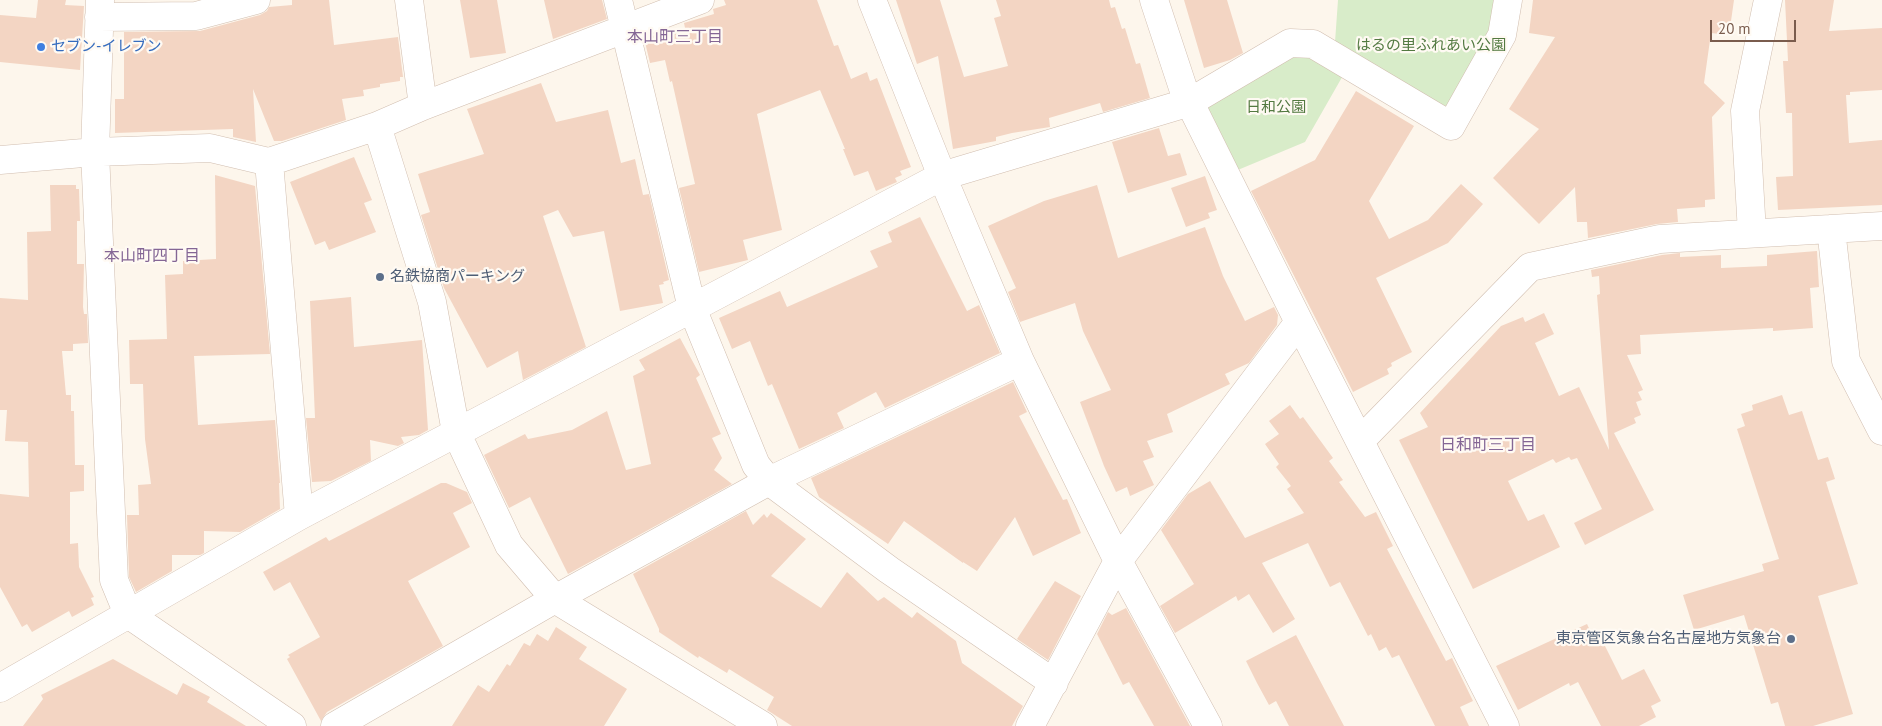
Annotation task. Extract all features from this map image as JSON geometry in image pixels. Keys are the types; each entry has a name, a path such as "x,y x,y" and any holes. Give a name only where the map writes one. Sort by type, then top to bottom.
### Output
{"street":[{"path":"256,0 196,16 100,9 95,152 114,580 128,614 292,726"},
{"path":"409,0 423,106"},
{"path":"618,0 692,308 756,465 768,481 889,570 1054,683"},
{"path":"0,160 95,152 210,148 269,162 377,126 423,106 700,0"},
{"path":"872,0 942,176 1020,361 1118,561 1208,726"},
{"path":"1154,0 1184,90 1299,322 1505,726"},
{"path":"0,688 299,516 942,176 1190,102 1290,43 1313,44 1451,126 1502,35 1508,0"},
{"path":"1752,233 1745,111 1768,0"},
{"path":"377,126 432,302 456,432 509,544 555,599 763,726"},
{"path":"269,162 299,516"},
{"path":"1360,441 1530,267 1660,239 1882,226"},
{"path":"1831,229 1846,361 1882,431"},
{"path":"1030,726 1118,561 1299,322"},
{"path":"335,726 555,599 768,481 1020,361"}],"green space":[{"name":"はるの里ふれあい公園","path":"1338,0 1499,0 1492,38 1448,112 1335,42"},
{"name":"日和公園","path":"1291,49 1345,72 1305,142 1233,172 1205,116 1208,100"}],"building":[{"name":"セブン-イレブン","path":"38,0 66,0 65,5 84,6 80,70 0,62 0,15 36,18"},
{"path":"292,0 329,0 334,45 398,37 403,77 400,77 400,81 380,84 380,87 363,90 364,96 342,99 346,120 282,141 274,141 253,89 256,142 233,137 233,129 115,133 115,99 124,99 124,32 200,31 260,15 267,11 269,7 292,5"},
{"path":"460,0 497,0 506,53 470,58"},
{"path":"544,0 602,0 607,19 553,39"},
{"path":"724,0 817,0 834,46 838,45 851,79 867,72 870,81 877,78 911,167 900,171 902,175 895,178 897,182 876,191 868,171 854,176 843,149 845,149 820,90 757,114 782,230 743,240 748,260 699,272 679,188 695,184 672,81 670,82 665,60 650,63 644,38 685,28 684,23 714,14 713,9 726,5"},
{"path":"896,0 940,0 964,77 1008,66 994,18 1001,16 996,0 1109,0 1111,8 1115,7 1122,29 1125,28 1136,64 1140,63 1150,98 1103,112 1100,103 1049,118 1050,127 1012,133 996,137 996,141 953,149 938,56 917,64"},
{"path":"1184,0 1227,0 1243,53 1230,60 1204,68"},
{"path":"1533,0 1734,0 1729,35 1711,33 1704,83 1725,103 1712,117 1715,199 1705,200 1705,207 1677,209 1678,222 1657,224 1588,238 1587,222 1577,222 1575,187 1539,224 1493,178 1539,129 1509,109 1555,37 1529,33"},
{"path":"1785,0 1834,0 1829,31 1882,28 1882,90 1850,92 1850,95 1846,95 1849,143 1882,140 1882,205 1778,210 1776,177 1793,176 1792,113 1786,113 1783,61 1788,61"},
{"path":"541,83 556,122 608,110 621,163 635,159 643,195 649,194 669,280 659,285 663,303 620,311 604,231 573,237 558,210 543,216 586,347 523,380 518,351 487,368 444,288 421,215 430,212 418,174 484,154 467,109"},
{"path":"1356,91 1414,126 1369,201 1389,239 1428,220 1461,184 1483,204 1448,243 1376,278 1412,352 1391,363 1392,366 1387,369 1389,374 1353,392 1251,191 1315,160"},
{"path":"1159,128 1168,156 1180,153 1187,175 1128,193 1112,142"},
{"path":"354,157 372,200 364,203 376,232 329,250 325,241 315,245 290,182"},
{"path":"215,175 255,186 270,354 194,356 198,425 275,420 280,509 240,532 204,531 204,553 200,555 172,555 172,571 136,592 129,577 127,515 139,515 138,485 151,484 145,439 143,384 130,384 129,340 167,339 165,275 183,274 183,261 216,259"},
{"path":"1205,176 1217,210 1208,213 1210,218 1186,227 1171,188"},
{"path":"50,185 76,185 76,189 79,189 80,221 77,221 77,264 84,264 83,307 84,314 87,314 88,343 73,344 73,351 62,351 66,395 71,395 71,411 74,411 75,465 84,465 84,491 70,492 70,544 78,543 79,567 94,597 91,598 94,605 72,617 69,611 32,632 27,624 22,627 0,587 0,494 29,497 28,442 5,441 7,410 0,410 0,298 28,300 27,232 51,231"},
{"path":"1097,185 1118,258 1205,227 1223,276 1245,321 1274,307 1278,315 1277,325 1249,363 1225,374 1230,384 1167,414 1173,432 1147,441 1154,457 1143,461 1154,485 1130,496 1127,487 1116,492 1080,402 1111,390 1083,331 1075,303 1020,322 1008,292 1016,288 988,226 1044,201"},
{"path":"920,217 967,311 979,305 1000,353 885,408 876,392 837,413 844,428 799,449 772,384 768,386 750,341 732,349 719,318 780,291 787,307 878,267 870,251 892,242 888,232"},
{"path":"1817,251 1819,287 1810,288 1813,328 1773,331 1773,328 1640,335 1641,354 1627,355 1643,390 1638,392 1642,400 1636,402 1641,415 1634,418 1636,423 1614,433 1654,510 1585,545 1574,523 1602,509 1577,458 1571,460 1569,457 1556,463 1553,459 1508,481 1528,521 1544,514 1560,547 1473,589 1399,440 1428,427 1420,413 1501,326 1523,317 1525,322 1544,313 1554,334 1535,343 1559,396 1579,387 1609,450 1597,295 1600,294 1599,276 1592,277 1591,270 1680,253 1680,257 1721,255 1721,268 1767,266 1767,255"},
{"path":"351,297 354,347 422,340 428,430 419,435 401,437 404,443 398,446 370,440 371,461 331,481 312,482 306,418 315,418 310,301"},
{"path":"680,338 700,375 696,378 721,434 712,438 722,458 714,470 732,484 568,574 530,497 509,508 484,455 525,434 528,439 572,430 607,411 626,470 651,464 633,376 645,370 639,360"},
{"path":"1013,382 1027,412 1019,416 1063,500 1067,499 1081,533 1033,556 1015,517 977,571 904,521 888,544 819,497 811,478"},
{"path":"1782,395 1789,415 1802,411 1818,460 1828,457 1835,479 1826,482 1858,584 1818,596 1853,714 1813,726 1785,726 1778,702 1771,704 1744,615 1694,630 1683,595 1764,571 1762,564 1779,559 1737,429 1745,426 1741,414 1753,410 1752,405"},
{"path":"1290,405 1300,419 1303,417 1333,458 1329,461 1343,480 1339,482 1365,517 1376,512 1393,546 1387,549 1446,661 1452,658 1473,701 1460,707 1469,726 1435,726 1399,655 1392,658 1386,647 1379,651 1371,634 1368,636 1340,582 1330,587 1308,543 1262,563 1295,619 1273,633 1249,594 1238,601 1236,596 1175,633 1160,606 1194,584 1161,530 1188,494 1210,481 1245,538 1304,513 1287,489 1291,486 1276,467 1279,464 1265,444 1279,434 1269,421"},
{"path":"441,483 446,483 467,492 472,503 453,513 470,547 408,581 443,646 327,712 321,721 287,659 290,657 288,655 320,637 290,582 274,591 263,572 326,537 329,541"},
{"path":"746,511 753,525 764,514 767,518 771,513 806,539 771,576 821,608 847,572 878,601 884,597 912,618 917,612 956,641 962,663 1023,706 1012,726 792,726 767,710 774,697 729,669 727,673 699,656 698,658 659,632 633,574"},
{"path":"1055,581 1081,596 1048,660 1017,639"},
{"path":"1126,608 1190,726 1154,726 1129,682 1123,685 1097,634 1108,612 1112,615"},
{"path":"1587,624 1594,639 1600,636 1622,680 1644,669 1661,701 1651,706 1656,717 1639,726 1601,726 1578,682 1570,686 1569,683 1518,710 1496,666"},
{"path":"556,627 587,647 579,659 627,689 604,726 452,726 478,685 489,692 507,664 510,666 524,643 530,646 537,634 548,641"},
{"path":"1296,635 1344,726 1289,726 1276,701 1269,705 1257,683 1246,661"},
{"path":"113,659 177,695 183,683 210,697 207,702 246,726 23,726 43,699 41,695"}],"place":[{"name":"セブン-イレブン","path":"41,47"},
{"name":"名鉄協商パーキング","path":"380,277"},
{"name":"東京管区気象台名古屋地方気象台","path":"1791,639"}],"district":[{"name":"本山町三丁目","path":"675,37"},
{"name":"本山町四丁目","path":"152,256"},
{"name":"日和町三丁目","path":"1488,445"}]}
